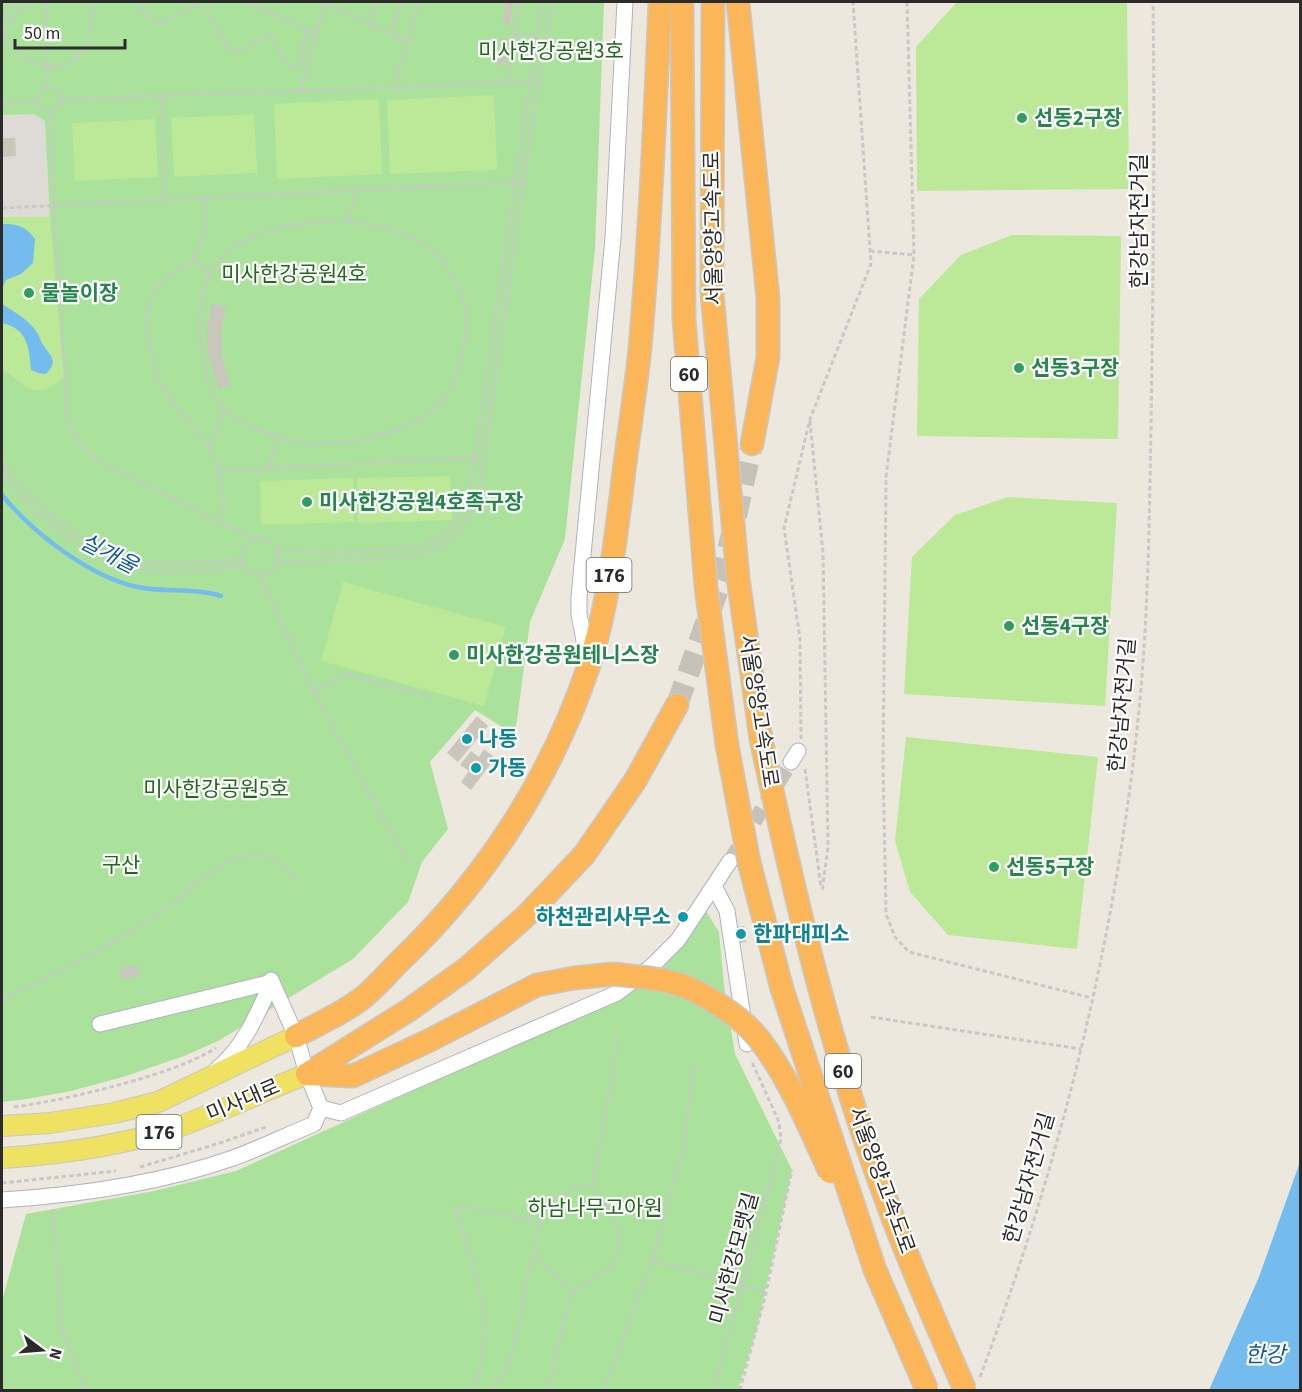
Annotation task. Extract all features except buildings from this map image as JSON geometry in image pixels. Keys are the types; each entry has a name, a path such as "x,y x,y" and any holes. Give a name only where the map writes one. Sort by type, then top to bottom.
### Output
{"highway":[{"name":"176","path":"296,1036 358,1002 418,944 474,880 512,827 532,794 563,733 589,666 604,604 617,529 640,351 653,174 660,2"},
{"name":"서울양양고속도로","path":"682,2 684,320 706,587 727,745 749,862 782,989 875,1270 927,1390"},
{"name":"서울양양고속도로","path":"712,2 712,293 738,578 761,739 785,852 837,1051 886,1202 971,1386"},
{"path":"738,2 768,298 768,357 752,444"},
{"name":"176","path":"307,1074 409,1010 466,969 526,916 584,855 635,781 677,705"},
{"path":"307,1074 353,1076 537,986 574,978 613,974 653,978 692,989 733,1014 758,1038 800,1108 875,1270"}],"main road":[{"name":"미사대로","path":"2,1126 50,1123 114,1113 159,1102 296,1036"},
{"name":"미사대로","path":"2,1158 84,1151 131,1140 179,1126 307,1074"}],"street":[{"path":"589,666 579,614 579,597 613,238 625,2"},
{"path":"321,1108 340,1113 617,993 652,966 678,940 730,861"},
{"path":"714,886 727,911 747,1044"},
{"path":"2,1200 122,1186 175,1175 233,1158 314,1124 321,1108 307,1074 296,1036 271,981"},
{"path":"100,1024 271,981"},
{"path":"206,1078 230,1058 246,1036 271,981"}],"path":[{"path":"2,17 17,2"},
{"path":"29,2 2,30 21,54 28,59 47,65 68,64 74,60 87,42 94,2"},
{"path":"45,2 48,89"},
{"path":"138,2 146,16 156,22 170,19 195,6 206,8 227,48 231,51 245,50 261,38 267,35 273,36 281,57 290,68 297,66 301,61 307,30"},
{"path":"246,2 316,34"},
{"path":"300,92 324,2 408,42"},
{"path":"370,2 374,9"},
{"path":"369,24 376,2"},
{"path":"391,34 401,2"},
{"path":"393,88 420,2"},
{"path":"508,82 519,2"},
{"path":"51,112 65,406 68,422 82,447 102,463 221,523 269,542 277,550 316,552 412,548 437,540 458,519 472,477 542,2"},
{"path":"277,562 403,558 437,549 452,539 466,523 480,487 523,182 552,2"},
{"path":"810,419 823,553 828,847 822,892 798,760 802,746 800,639 784,528 810,419 871,264 853,2"},
{"path":"907,2 914,255 886,477 883,764 886,914 896,938 909,952 1092,998"},
{"name":"한강남자전거길","path":"971,1386 1030,1235 1081,1049 1112,898 1136,738 1148,582 1155,206 1154,2"},
{"path":"515,33 537,36"},
{"path":"60,100 300,92 540,80"},
{"path":"48,89 58,93 60,100 57,108 51,112 40,109 37,101 39,94 48,89"},
{"path":"161,95 164,123 165,200"},
{"path":"2,103 37,101"},
{"path":"2,208 523,182"},
{"path":"347,221 358,190"},
{"path":"203,198 208,222 194,256 190,262 167,277 153,293 147,318 147,331 155,370 165,392 210,448 218,471 224,503 221,523"},
{"path":"347,221 366,224 421,241 442,260 458,288 464,305 465,327 460,362 453,382 434,409 399,428 372,437 345,442 296,441 247,425 224,409 213,394 208,381 199,341 198,321 209,278 222,259 234,248 270,231 297,225 347,221"},
{"path":"870,251 914,255"},
{"path":"194,256 209,278"},
{"path":"210,448 224,409"},
{"path":"269,467 279,436"},
{"path":"218,471 483,457"},
{"path":"2,462 49,514 66,528 100,548 140,561 157,563 242,560"},
{"path":"2,473 26,502 60,532 106,558 149,570 244,566"},
{"path":"258,539 248,543 244,548 242,560 244,566 253,574 271,572 277,562 277,550"},
{"path":"259,575 314,691 409,864"},
{"path":"314,691 348,674 430,697"},
{"path":"2,999 39,983 155,916 212,872 242,858 255,854 269,856 285,865 297,882"},
{"path":"871,1017 1081,1049"},
{"path":"548,1390 572,1293 611,1266 617,1251 619,1234 614,1218 593,1186 617,1050 616,1034"},
{"name":"미사한강모랫길","path":"713,1390 743,1287 781,1133 779,1122 752,1063 747,1044"},
{"path":"12,1107 74,1097 128,1082 185,1063 218,1047"},
{"path":"604,1390 652,1260 682,1153 694,1062"},
{"path":"132,1169 276,1124"},
{"path":"2,1183 122,1170"},
{"path":"740,1390 766,1293 792,1170"},
{"path":"490,1390 497,1383 516,1338 530,1265 536,1253 535,1234 543,1212 555,1198 583,1186 593,1186"},
{"path":"52,1195 61,1325 85,1390"},
{"path":"473,1390 478,1379 483,1353 484,1322 480,1288 454,1207 541,1222"},
{"path":"536,1253 547,1270 568,1285 572,1293"},
{"path":"652,1260 766,1293"}],"green space":[{"path":"2,2 604,2 595,249 565,539 530,622 515,735 475,710 430,762 448,829 422,862 408,902 353,959 218,1041 184,1056 123,1077 71,1091 2,1102"},
{"name":"선동2구장","path":"957,2 1127,2 1129,189 917,191 916,47"},
{"path":"494,95 497,170 390,174 387,100"},
{"path":"379,99 382,174 277,179 274,104"},
{"path":"254,114 257,173 174,177 171,118"},
{"path":"155,119 158,177 75,181 72,123"},
{"name":"물놀이장","path":"2,217 50,217 64,377 46,389 32,389 25,386 2,368"},
{"name":"선동3구장","path":"1012,235 1121,236 1118,439 917,436 919,299 961,255"},
{"name":"미사한강공원4호족구장","path":"450,476 452,520 358,523 357,478"},
{"name":"미사한강공원4호족구장","path":"353,478 354,522 261,525 260,481"},
{"name":"선동4구장","path":"1008,497 1117,503 1105,706 904,694 912,557 955,515"},
{"path":"343,582 506,627 484,706 321,661"},
{"name":"선동5구장","path":"906,737 1098,757 1077,949 948,935 910,892 895,841"},
{"name":"하남나무고아원","path":"706,911 719,932 724,986 735,1054 792,1170 757,1328 738,1390 2,1390 2,1301 26,1214 154,1191 236,1171 645,985 683,946"}],"shaded area":[{"path":"34,114 45,121 50,217 2,217 2,115"}],"water":[{"path":"2,224 21,227 35,239 33,263 21,274 6,280 2,289"},
{"path":"2,304 17,313 35,329 53,363 46,374 31,370 26,340 17,330 2,323"},
{"name":"한강","path":"1300,1162 1300,1390 1209,1390 1259,1277"}],"waterway":[{"name":"실개울","path":"2,495 47,539 65,553 104,575 143,588 202,592 221,596"}],"tunnel":[{"path":"677,705 722,578 752,444"},
{"path":"730,861 791,762"}],"place":[{"name":"선동2구장","path":"1022,118"},
{"name":"물놀이장","path":"29,293"},
{"name":"선동3구장","path":"1019,368"},
{"name":"미사한강공원4호족구장","path":"307,502"},
{"name":"선동4구장","path":"1009,626"},
{"name":"미사한강공원테니스장","path":"454,655"},
{"name":"나동","path":"467,739"},
{"name":"가동","path":"476,768"},
{"name":"선동5구장","path":"994,867"},
{"name":"하천관리사무소","path":"683,917"},
{"name":"한파대피소","path":"741,934"}],"park label":[{"name":"미사한강공원3호","path":"551,51"},
{"name":"미사한강공원4호","path":"294,274"},
{"name":"미사한강공원5호","path":"216,789"},
{"name":"구산","path":"121,865"}]}
